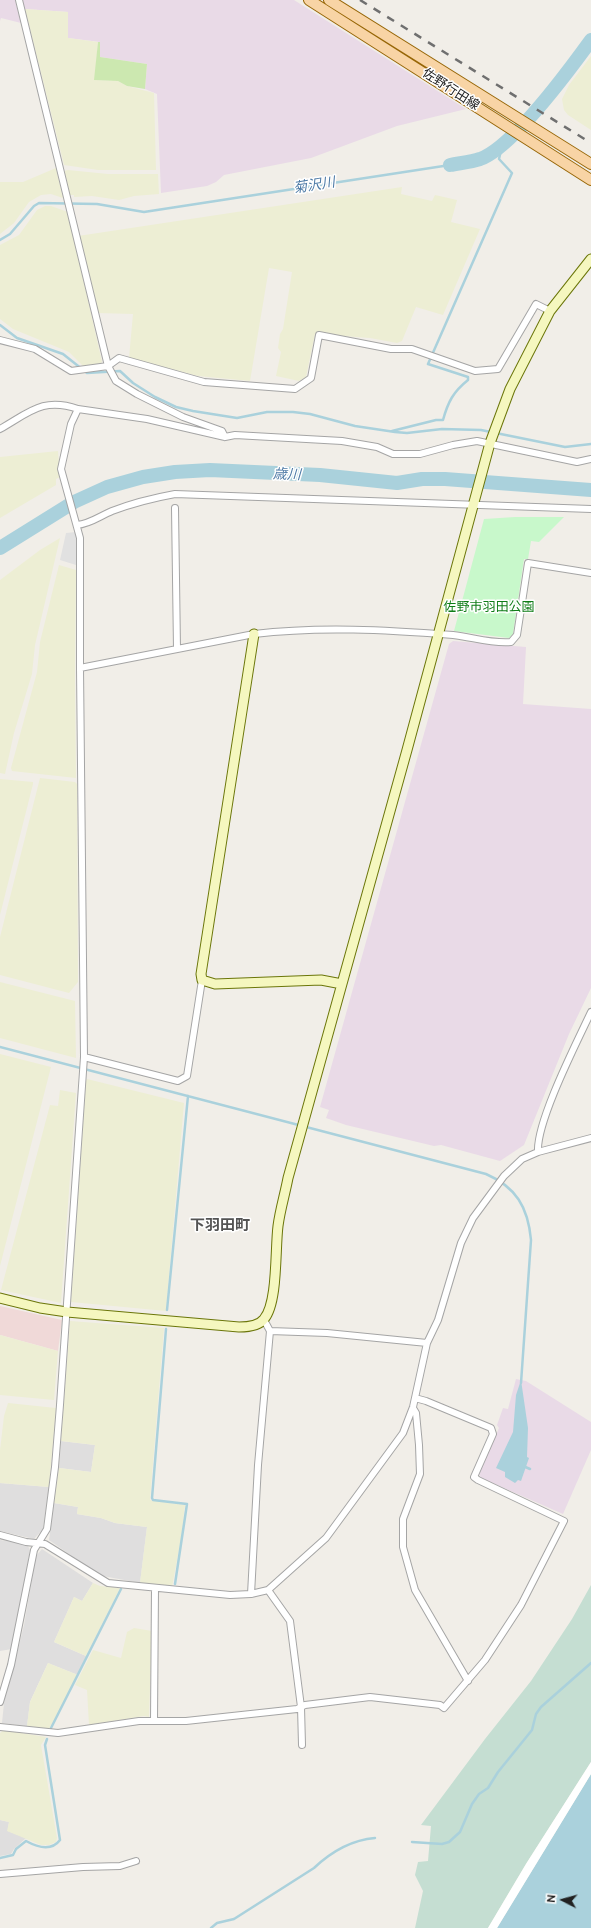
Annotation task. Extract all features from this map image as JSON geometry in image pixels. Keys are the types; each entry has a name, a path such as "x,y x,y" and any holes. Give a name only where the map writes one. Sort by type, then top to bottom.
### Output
{"main road":[{"name":"佐野行田線","path":"309,0 526,137 591,180"},
{"name":"佐野行田線","path":"329,0 591,164"}],"street":[{"path":"19,0 108,368 116,381 137,394 183,417 222,431 225,437"},
{"path":"0,1298 40,1308 67,1312 239,1327 258,1324 264,1320 272,1298 280,1214 490,445 510,389 550,311 591,259"},
{"path":"0,340 35,349 71,371 108,368 119,358 204,382 258,388 295,389 311,378 319,336 391,349 412,349 475,371 498,369 536,304 550,311"},
{"path":"0,428 43,405 54,403 78,409 147,419 225,437 242,436 342,441 377,447 393,454 420,454 453,445 477,441 490,445 577,462 591,459"},
{"path":"0,1702 2,1686 14,1653 33,1555 38,1542 47,1529 55,1466 84,1057 80,538 61,468 71,424 78,409"},
{"path":"77,525 84,525 109,512 137,502 175,494 591,509"},
{"path":"175,508 177,649"},
{"path":"80,668 254,634 281,631 347,629 438,635 511,642 517,635 528,563 591,573"},
{"path":"84,1057 178,1081 187,1076 202,980 201,967 254,634"},
{"path":"202,980 215,984 321,980 342,984"},
{"path":"538,1152 540,1134 552,1099 591,1012"},
{"path":"0,1535 26,1542 38,1542 50,1547 108,1583 230,1595 251,1594 268,1590 330,1532 343,1512 403,1433 413,1408 427,1343 438,1320 465,1233 473,1218 504,1176 522,1159 538,1152 591,1138"},
{"path":"251,1594 258,1465 270,1331 264,1320"},
{"path":"270,1331 327,1333 427,1343"},
{"path":"0,1727 58,1733 139,1721 186,1721 370,1697 440,1705 444,1708 485,1660 521,1605 564,1521 474,1477 493,1434 491,1428 426,1401 415,1398"},
{"path":"413,1408 416,1413 420,1474 404,1514 402,1530 403,1547 415,1590 468,1681"},
{"path":"154,1721 155,1588"},
{"path":"268,1590 290,1621 301,1707 302,1745"},
{"path":"0,1874 83,1867 120,1866 136,1861"}],"shaded area":[{"path":"0,0 15,0 21,23 1,18 0,21"},
{"path":"22,0 294,0 466,109 397,126 311,158 224,175 216,182 207,186 161,193 157,94 145,89 147,64 100,57 100,42 68,38 68,12 25,9"},
{"path":"76,532 76,565 60,560 66,533"},
{"path":"453,641 526,647 523,704 591,709 591,988 569,1034 524,1145 500,1161 441,1145 434,1146 346,1125 326,1118 329,1110 320,1107 449,644"},
{"path":"0,1306 62,1320 58,1351 0,1335"},
{"path":"516,1379 526,1381 591,1422 591,1450 563,1514 481,1478 479,1474 499,1428 497,1425 503,1408 508,1409"},
{"path":"61,1441 95,1445 91,1472 59,1468"},
{"path":"0,1483 49,1487 43,1529 34,1539 0,1531"},
{"path":"54,1503 78,1507 77,1514 101,1518 115,1523 147,1527 140,1583 103,1576 49,1540"},
{"path":"0,1540 20,1543 28,1546 30,1550 12,1649 0,1651"},
{"path":"42,1549 93,1583 82,1601 74,1597 54,1642 86,1656 78,1675 48,1663 30,1702 27,1726 2,1723 5,1693 10,1681 24,1625 36,1556"},
{"path":"0,1820 9,1822 8,1831 26,1838 14,1849 11,1854 0,1856"}],"green space":[{"path":"25,9 68,12 68,38 98,42 95,80 118,81 127,86 154,93 156,170 98,170 64,165"},
{"path":"98,42 100,42 100,57 147,64 145,89 127,86 118,81 94,80"},
{"path":"591,56 591,130 568,115 564,110 562,99 569,85"},
{"path":"56,168 63,198 51,194 41,195 29,202 14,223 0,234 0,182 23,182"},
{"path":"68,170 108,174 158,174 159,194 134,196 119,200 92,196 74,197 74,195 70,195 64,171"},
{"path":"402,187 401,194 432,201 435,195 457,200 451,222 480,229 443,315 416,307 402,341 397,343 370,338 315,334 306,377 299,381 276,376 281,352 278,348 280,334 283,329 292,272 269,268 250,381 198,376 129,358 133,314 97,313 78,236"},
{"path":"45,206 51,206 68,212 102,362 99,364 85,368 69,352 13,329 0,319 0,245 19,235 37,210"},
{"path":"58,451 60,477 56,479 56,485 0,518 0,457"},
{"name":"佐野市羽田公園","path":"515,517 564,517 539,542 531,541 528,559 524,559 513,634 509,638 454,631 484,519"},
{"path":"60,538 35,645 32,674 14,733 5,774 0,773 0,580 40,550"},
{"path":"59,565 76,570 76,778 12,771 11,768 37,672 40,642"},
{"path":"40,778 75,782 77,784 78,982 69,993 0,975 0,937"},
{"path":"0,779 33,782 33,784 0,915"},
{"path":"0,982 75,1001 76,1058 0,1038"},
{"path":"0,1054 51,1067 0,1266"},
{"path":"87,1079 184,1103 166,1311 71,1302"},
{"path":"60,1090 76,1093 61,1303 1,1290 50,1105 58,1106"},
{"path":"70,1321 164,1328 150,1500 185,1505 181,1539 172,1587 140,1583 147,1527 115,1523 101,1518 77,1514 78,1507 54,1503 59,1468 91,1472 95,1445 61,1441"},
{"path":"0,1335 58,1351 54,1400 0,1395"},
{"path":"8,1403 56,1408 49,1487 0,1483 0,1450 4,1416"},
{"path":"93,1583 100,1586 120,1588 86,1656 54,1642 74,1597 82,1601"},
{"path":"591,1585 591,1762 526,1864 488,1928 415,1928 423,1891 415,1875 418,1862 428,1861 431,1826 421,1825 485,1739 531,1681 572,1619"},
{"path":"134,1628 152,1631 149,1717 144,1716 89,1725 87,1690 75,1685 93,1650 121,1658 127,1632"},
{"path":"48,1663 78,1675 49,1729 27,1726 30,1702"},
{"path":"3,1730 46,1737 41,1745 57,1838 56,1842 49,1845 41,1845 7,1831 9,1822 0,1820 0,1733"}],"water":[{"path":"521,1380 528,1428 527,1457 529,1458 521,1481 518,1480 515,1483 505,1477 505,1472 496,1468 513,1432 516,1395"},
{"path":"591,1774 591,1928 497,1928"}],"pier":[{"path":"591,1762 591,1774 497,1928 488,1928 526,1864"}],"waterway":[{"name":"菊沢川","path":"450,165 480,159 493,152 508,139 540,106 591,40"},
{"path":"392,431 436,420 443,420 452,398 458,389 468,380 468,377 428,364 512,173 499,159 502,146"},
{"name":"菊沢川","path":"0,240 10,234 34,206 39,203 97,204 144,212 450,165"},
{"path":"0,325 17,338 63,354 87,373 120,371 133,383 155,397 176,407 193,411 237,418 267,412 293,412 310,414 355,426 395,432 407,433 442,429 481,430 565,447 591,444"},
{"name":"歳川","path":"0,548 74,502 107,487 143,477 175,472 210,470 320,475 397,483 422,479 445,479 591,490"},
{"path":"0,1047 486,1174 496,1179 513,1192 519,1200 527,1218 531,1240 521,1383"},
{"path":"167,1310 188,1096"},
{"path":"166,1329 152,1498 153,1500 187,1504 175,1584"},
{"path":"523,1466 530,1469"},
{"path":"51,1728 121,1589"},
{"path":"412,1842 442,1844 449,1842 460,1832 472,1804 479,1794 488,1788 498,1772 532,1730 536,1714 541,1707 591,1663"},
{"path":"0,1858 13,1855 16,1849 26,1841 35,1845 48,1847 56,1844 60,1840 45,1745 47,1739"},
{"path":"211,1928 217,1923 234,1919 314,1868 342,1847 358,1841 375,1838"}],"railway":[{"path":"360,0 591,143"}],"district":[{"name":"下羽田町","path":"220,1225"}]}
